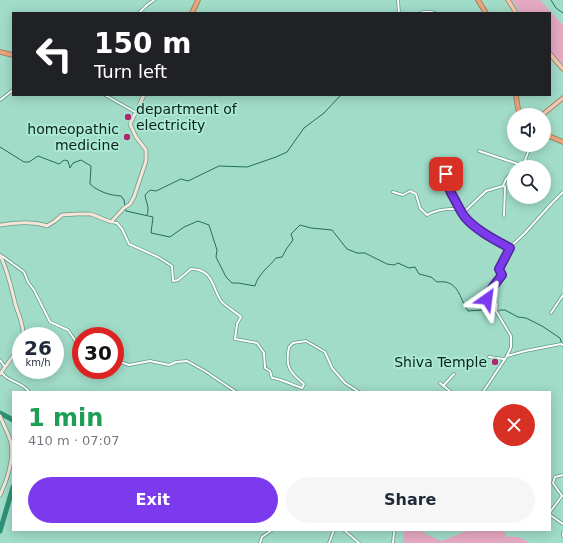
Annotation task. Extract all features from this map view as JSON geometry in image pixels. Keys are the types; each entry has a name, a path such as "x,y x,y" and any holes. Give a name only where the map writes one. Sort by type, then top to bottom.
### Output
{"highway":[{"path":"192,12 198,0"},
{"path":"478,0 485,12"},
{"path":"0,52 12,55"},
{"path":"516,96 518,108"},
{"path":"551,137 563,142"}],"main road":[{"path":"508,0 515,12"},
{"path":"551,55 563,69"},
{"path":"551,108 563,98"}],"street":[{"path":"140,12 154,0"},
{"path":"398,0 399,12"},
{"path":"0,100 12,91"},
{"path":"107,96 135,112"},
{"path":"111,222 124,208 130,204 134,197 146,161 146,150 136,137 130,124 143,96"},
{"path":"479,151 507,160"},
{"path":"446,174 446,180 450,192 463,215 479,228 510,248"},
{"path":"504,216 505,187 503,186 507,178"},
{"path":"393,192 403,195 410,191 416,194 420,208 427,215 433,212 452,209 465,211 486,191 503,186"},
{"path":"484,391 507,356 511,347 511,336 496,311 497,304 487,299 486,296 502,275 499,269 500,265 510,248 563,192"},
{"path":"0,225 19,222 36,222 47,226 62,215 77,214 91,214 117,223 122,229 129,244 158,257 172,266 174,280 178,280 191,269 198,269 209,276 222,303 241,317 237,324 235,339 257,343 264,353 265,368 270,371 272,378 279,379 302,388 304,384 293,376 287,365 287,356 289,347 293,343 306,341 325,352 332,368 345,382 358,391"},
{"path":"0,255 7,267 15,304 23,327"},
{"path":"0,255 24,272 50,322 68,330 72,336"},
{"path":"551,313 563,295"},
{"path":"507,356 525,351 561,344 563,345"},
{"path":"12,357 1,374 28,391"},
{"path":"489,357 504,359"},
{"path":"0,360 5,367"},
{"path":"124,363 129,364 150,361 169,365 176,362 187,361 234,391"},
{"path":"443,386 454,374"},
{"path":"440,383 450,391"},
{"path":"0,416 11,442 11,455 5,485 0,495"},
{"path":"551,511 562,496 553,483 555,477 563,475"},
{"path":"551,516 563,524"},
{"path":"260,543 262,537 271,531"},
{"path":"329,543 334,531"},
{"path":"345,531 359,543"},
{"path":"393,543 394,532"}],"shaded area":[{"path":"512,0 540,0 563,25 563,64 551,52 551,12 520,12"},
{"path":"404,531 423,531 424,533 441,541 466,531 504,531 507,537 519,537 529,543 403,543"}],"waterway":[{"path":"551,0 556,8 563,13"},
{"path":"147,215 148,207 145,195 150,190 156,191 181,179 188,181 219,166 247,167 287,152 304,128 324,113 340,96"},
{"path":"0,147 24,162 29,162 38,156 59,164 64,160 68,161 70,168 73,163 81,160 91,166 90,184 93,187 104,193 121,196 124,200 126,211 153,217 151,233 170,237 184,227 198,221 209,225 217,250 216,257 226,277 232,283 255,286 256,282 264,271 276,258 282,257 293,240 291,234 300,225 311,228 332,230 347,249 357,253 365,253 387,264 394,265 398,263 409,268 415,267 419,274 431,277 437,282 450,283 457,290 468,311 482,310 493,314 500,310 505,310 518,317 526,318 542,326 560,338 563,347"},
{"path":"0,413 12,419"},
{"path":"0,531 12,490"}],"place":[{"name":"department of electricity","path":"128,117"},
{"name":"homeopathic medicine","path":"127,137"},
{"name":"Shiva Temple","path":"495,362"}],"route":[{"path":"446,174 446,180 450,192 462,210 463,215 485,233 510,248 500,265 499,269 502,275 486,296 487,299"}]}
